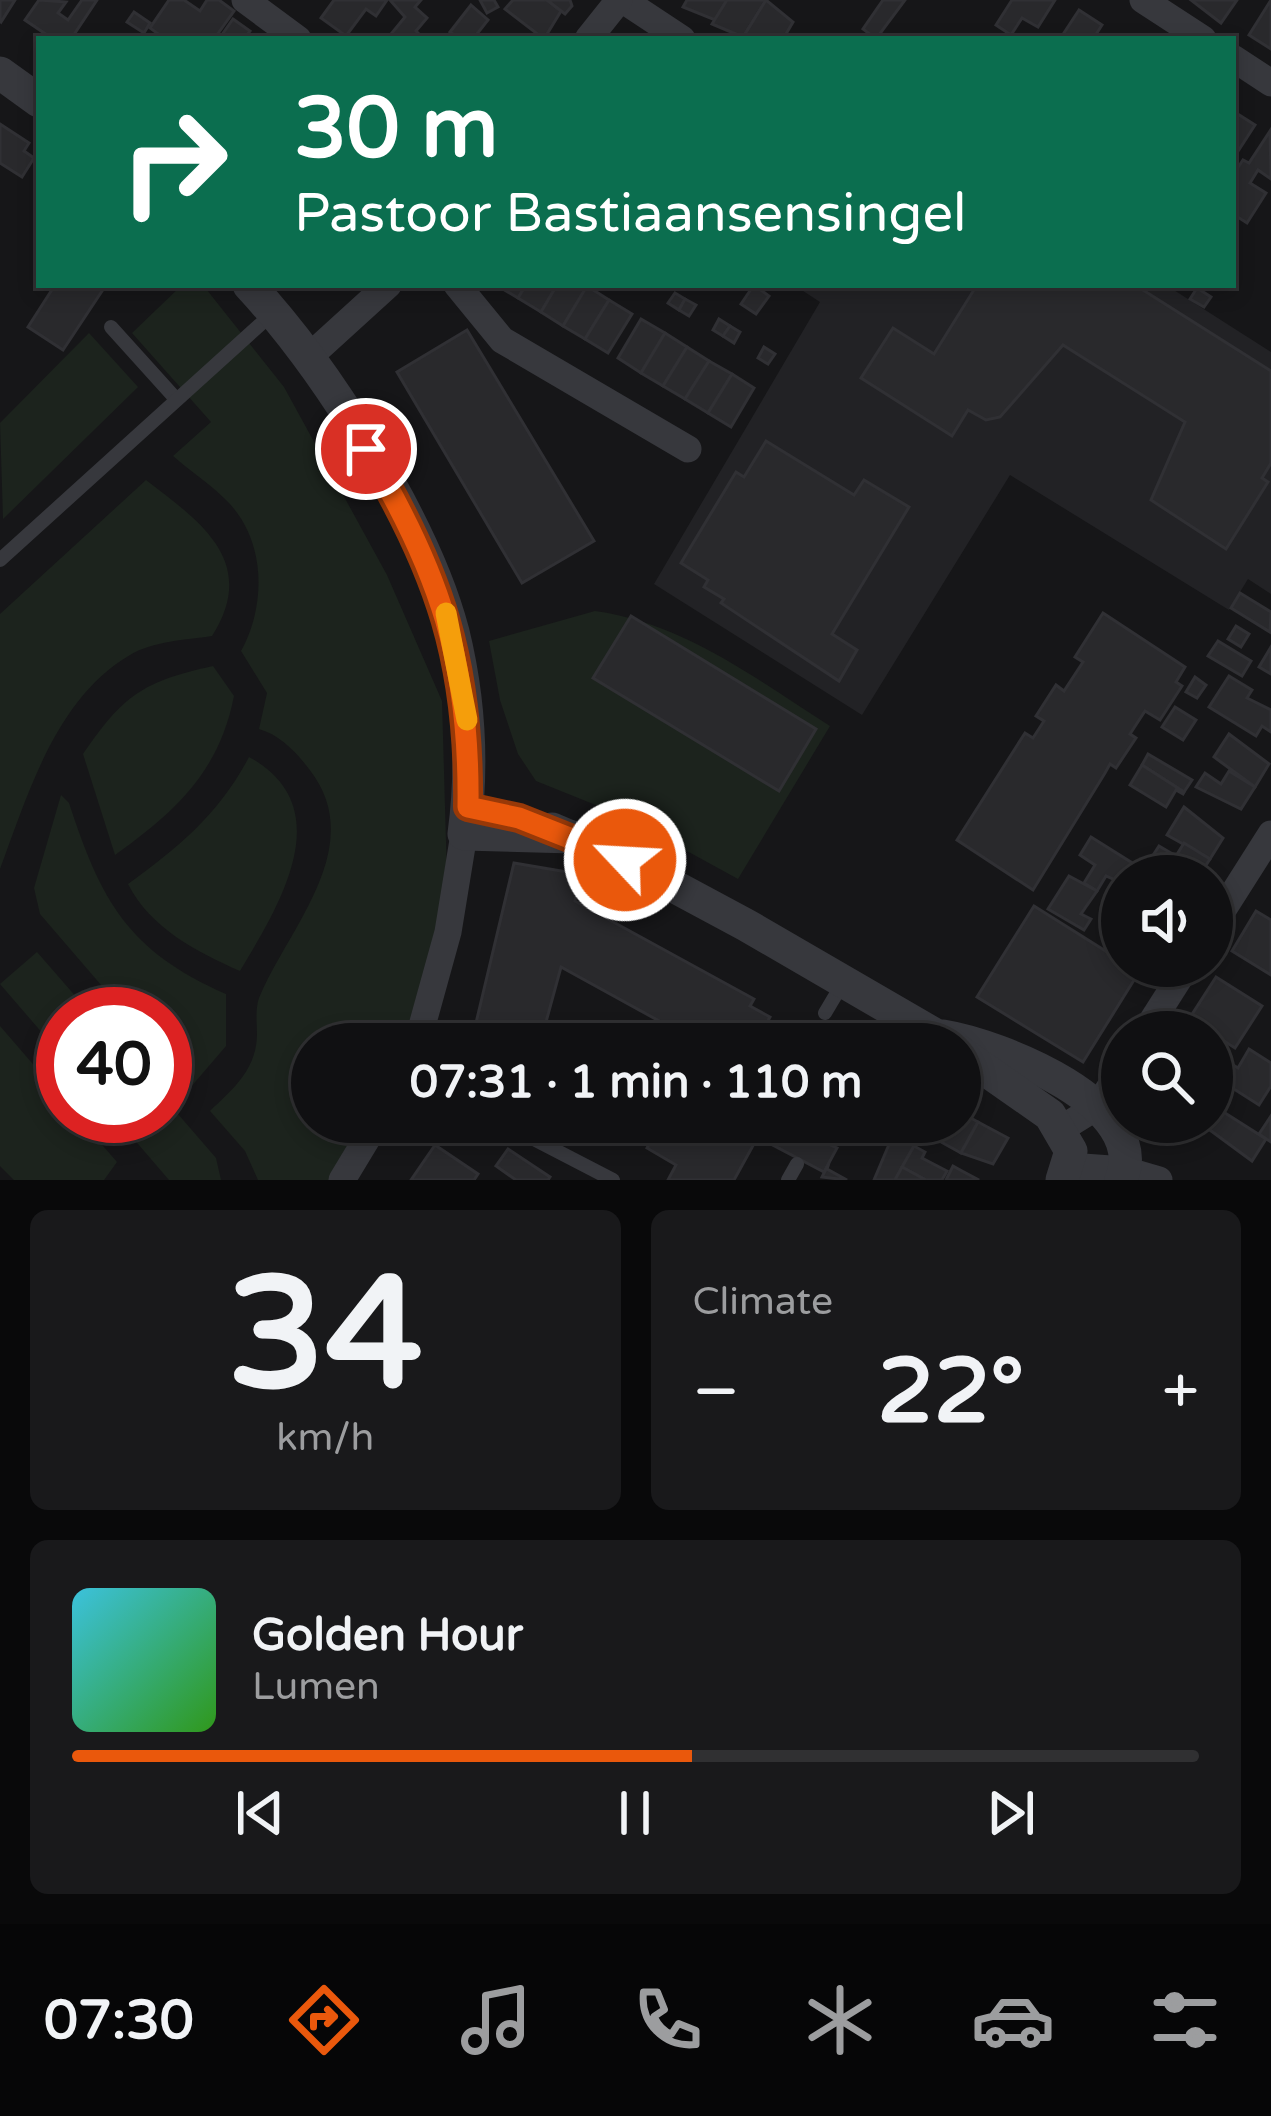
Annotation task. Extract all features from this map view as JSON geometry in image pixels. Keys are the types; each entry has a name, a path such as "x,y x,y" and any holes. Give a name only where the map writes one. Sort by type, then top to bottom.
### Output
{"street":[{"path":"244,0 294,36"},
{"path":"591,36 621,0 677,36"},
{"path":"1143,0 1198,36"},
{"path":"1236,60 1271,83"},
{"path":"0,73 36,99"},
{"path":"252,288 310,356 384,480 436,583 453,633 469,728 466,820 448,932 423,1023"},
{"path":"310,356 385,288"},
{"path":"459,288 502,340 688,449"},
{"path":"466,820 574,837 915,1023"},
{"path":"1233,894 1271,833"},
{"path":"981,1042 1098,1106 1122,1130 1123,1175"},
{"path":"981,1066 1050,1115 1071,1151 1066,1173 1159,1180"},
{"path":"1061,1129 1101,1101"},
{"path":"350,1178 367,1143"}],"lane":[{"path":"0,560 274,312"},
{"path":"111,328 176,399"},
{"path":"825,1013 844,981"},
{"path":"542,1143 613,1180"},
{"path":"788,1180 797,1164"}],"shaded area":[{"path":"179,288 205,288 284,387 387,575 442,701 447,877 423,990 410,1023 291,1023 291,1143 351,1143 329,1180 258,1180 245,1151 210,1111 242,1078 253,1058 259,998 317,887 331,828 326,798 309,769 287,745 259,729 267,693 241,651 258,593 255,552 248,533 225,499 173,456 211,422 132,333"},
{"path":"799,288 1171,288 1271,352 1271,594 1248,579 1229,610 1010,475 862,715 654,584 820,302"},
{"path":"89,333 138,387 3,519 0,423"},
{"path":"146,480 186,512 217,546 229,586 225,610 212,636 139,650 104,673 82,696 48,750 0,869 0,614"},
{"path":"595,611 628,617 689,640 830,726 738,879 623,816 536,781 518,754 500,700 489,641"},
{"path":"213,666 234,696 218,747 176,805 115,855 83,754 110,717 137,694 169,678"},
{"path":"249,757 277,778 292,802 297,830 284,888 240,971 191,947 162,926 128,884 197,828 225,796"},
{"path":"61,795 69,803 93,868 123,919 165,960 226,994 226,1046 192,1086 192,987 103,987 40,914 34,888"},
{"path":"37,952 67,987 36,987 36,1026 0,984"},
{"path":"0,1026 36,1068 36,1143 100,1143 117,1162 104,1180 14,1180 0,1166"},
{"path":"192,1130 216,1158 221,1180 169,1180 137,1143 192,1143"}],"building":[{"path":"0,0 15,0 1,22 0,21"},
{"path":"39,0 66,2 58,13 68,20 82,0 97,0 73,36 49,36 25,20"},
{"path":"169,0 184,0 200,11 207,0 219,0 234,11 216,36 161,36 150,28"},
{"path":"334,0 387,0 376,16 366,9 346,36 321,18"},
{"path":"390,0 421,0 415,7 427,18 416,31 421,36 389,36 405,17"},
{"path":"480,0 494,0 498,7 487,13"},
{"path":"513,0 547,0 561,11 546,36 540,36 505,9"},
{"path":"547,0 570,0 572,6 565,14"},
{"path":"687,0 727,0 715,20 683,7"},
{"path":"727,0 766,0 744,36 712,24"},
{"path":"766,0 793,22 785,36 744,36"},
{"path":"883,0 905,0 878,36 863,29"},
{"path":"1012,0 1055,0 1038,27 1022,18 1011,35 996,25"},
{"path":"1191,0 1237,0 1221,23"},
{"path":"1271,0 1271,49 1249,35"},
{"path":"471,5 488,20 475,36 450,32"},
{"path":"1079,10 1102,25 1095,36 1062,36"},
{"path":"134,12 150,23 144,33 127,22"},
{"path":"233,19 250,31 246,36 221,36"},
{"path":"1236,113 1255,125 1236,154"},
{"path":"0,124 29,143 24,151 34,158 22,177 0,163"},
{"path":"1270,131 1271,179 1258,170 1250,183 1266,193 1247,223 1236,216 1236,170 1243,160 1249,163"},
{"path":"53,288 104,288 63,350 28,327"},
{"path":"501,288 524,288 518,298"},
{"path":"524,288 555,288 541,312 518,298"},
{"path":"555,288 586,288 563,326 541,312"},
{"path":"586,288 609,300 585,339 563,326"},
{"path":"752,288 769,296 756,314 741,304"},
{"path":"975,288 1140,288 1271,371 1271,463 1262,478 1268,482 1226,549 1151,500 1185,422 1063,345 1000,417 986,420 968,410 952,436 861,378 893,328 934,354"},
{"path":"1197,288 1211,297 1204,307 1190,299"},
{"path":"675,293 685,299 679,310 668,303"},
{"path":"685,299 696,305 689,316 679,310"},
{"path":"609,300 632,314 608,353 585,339"},
{"path":"641,319 665,333 641,373 618,358"},
{"path":"719,319 730,326 723,336 713,330"},
{"path":"730,326 740,332 734,343 723,336"},
{"path":"467,330 594,541 522,583 397,372"},
{"path":"665,333 687,347 663,386 641,373"},
{"path":"687,347 709,361 685,399 663,386"},
{"path":"764,347 775,354 768,364 758,358"},
{"path":"709,361 732,374 708,413 685,399"},
{"path":"732,374 754,388 731,427 708,413"},
{"path":"766,441 854,495 864,480 909,507 832,634 857,650 839,681 721,603 724,599 704,587 708,580 681,563 736,472 744,477"},
{"path":"1240,593 1271,612 1270,632 1231,608"},
{"path":"1103,613 1185,667 1176,682 1182,686 1160,720 1145,711 1130,734 1136,738 1116,768 1110,764 1033,890 957,840 1025,733 1033,738 1044,721 1036,716 1056,685 1064,691 1083,662 1075,657"},
{"path":"631,616 816,729 779,791 593,678"},
{"path":"1236,626 1249,634 1241,647 1228,639"},
{"path":"1218,641 1251,661 1242,676 1208,656"},
{"path":"1271,647 1271,674 1259,667"},
{"path":"1229,676 1252,690 1247,698 1271,710 1271,732 1262,726 1256,736 1209,707"},
{"path":"1195,677 1206,685 1197,698 1186,692"},
{"path":"1175,707 1196,720 1183,740 1162,727"},
{"path":"1229,734 1269,764 1255,787 1214,757"},
{"path":"1148,754 1192,780 1184,792 1142,765"},
{"path":"1142,765 1183,794 1176,790 1166,807 1130,785"},
{"path":"1229,771 1255,787 1241,809 1196,787 1205,773 1221,784"},
{"path":"1184,807 1223,838 1212,855 1203,855 1167,835"},
{"path":"1091,837 1120,855 1101,855 1097,891 1084,883 1095,865 1080,855"},
{"path":"1184,843 1204,855 1177,855"},
{"path":"1159,846 1174,855 1153,855"},
{"path":"514,863 579,874 575,901 754,999 750,1006 770,1017 767,1023 663,1023 561,967 546,1023 476,1023"},
{"path":"1069,876 1097,891 1081,914 1091,919 1084,930 1048,909"},
{"path":"1034,906 1101,948 1101,987 1130,987 1115,1011 1101,1011 1101,1033 1083,1062 977,997"},
{"path":"1256,911 1271,920 1271,975 1233,949"},
{"path":"1210,987 1232,987 1262,1006 1235,1048 1233,1011 1194,1011"},
{"path":"1249,1049 1271,1063 1271,1086 1259,1105 1233,1088 1233,1065 1238,1068"},
{"path":"1271,1116 1271,1142 1259,1134"},
{"path":"1233,1118 1266,1139 1252,1161 1228,1143 1233,1143"},
{"path":"981,1124 1008,1138 993,1164 961,1153 966,1143 981,1143"},
{"path":"650,1143 754,1143 734,1180 668,1180 676,1165 647,1148"},
{"path":"769,1143 826,1143 837,1148 824,1172"},
{"path":"890,1143 914,1146 895,1180 874,1180"},
{"path":"943,1143 966,1143 961,1153"},
{"path":"435,1145 478,1174 474,1180 411,1180"},
{"path":"914,1146 925,1152 922,1158 947,1171 942,1180 926,1180 902,1167"},
{"path":"508,1149 548,1180 516,1180 496,1166"},
{"path":"829,1163 827,1169 847,1180 822,1177"},
{"path":"953,1166 962,1171 979,1180 946,1180"},
{"path":"902,1167 926,1180 895,1180"}],"slow traffic":[{"path":"446,613 467,720"}],"route":[{"path":"366,449 436,583 453,633 469,728 468,807 519,818 625,860"}]}
